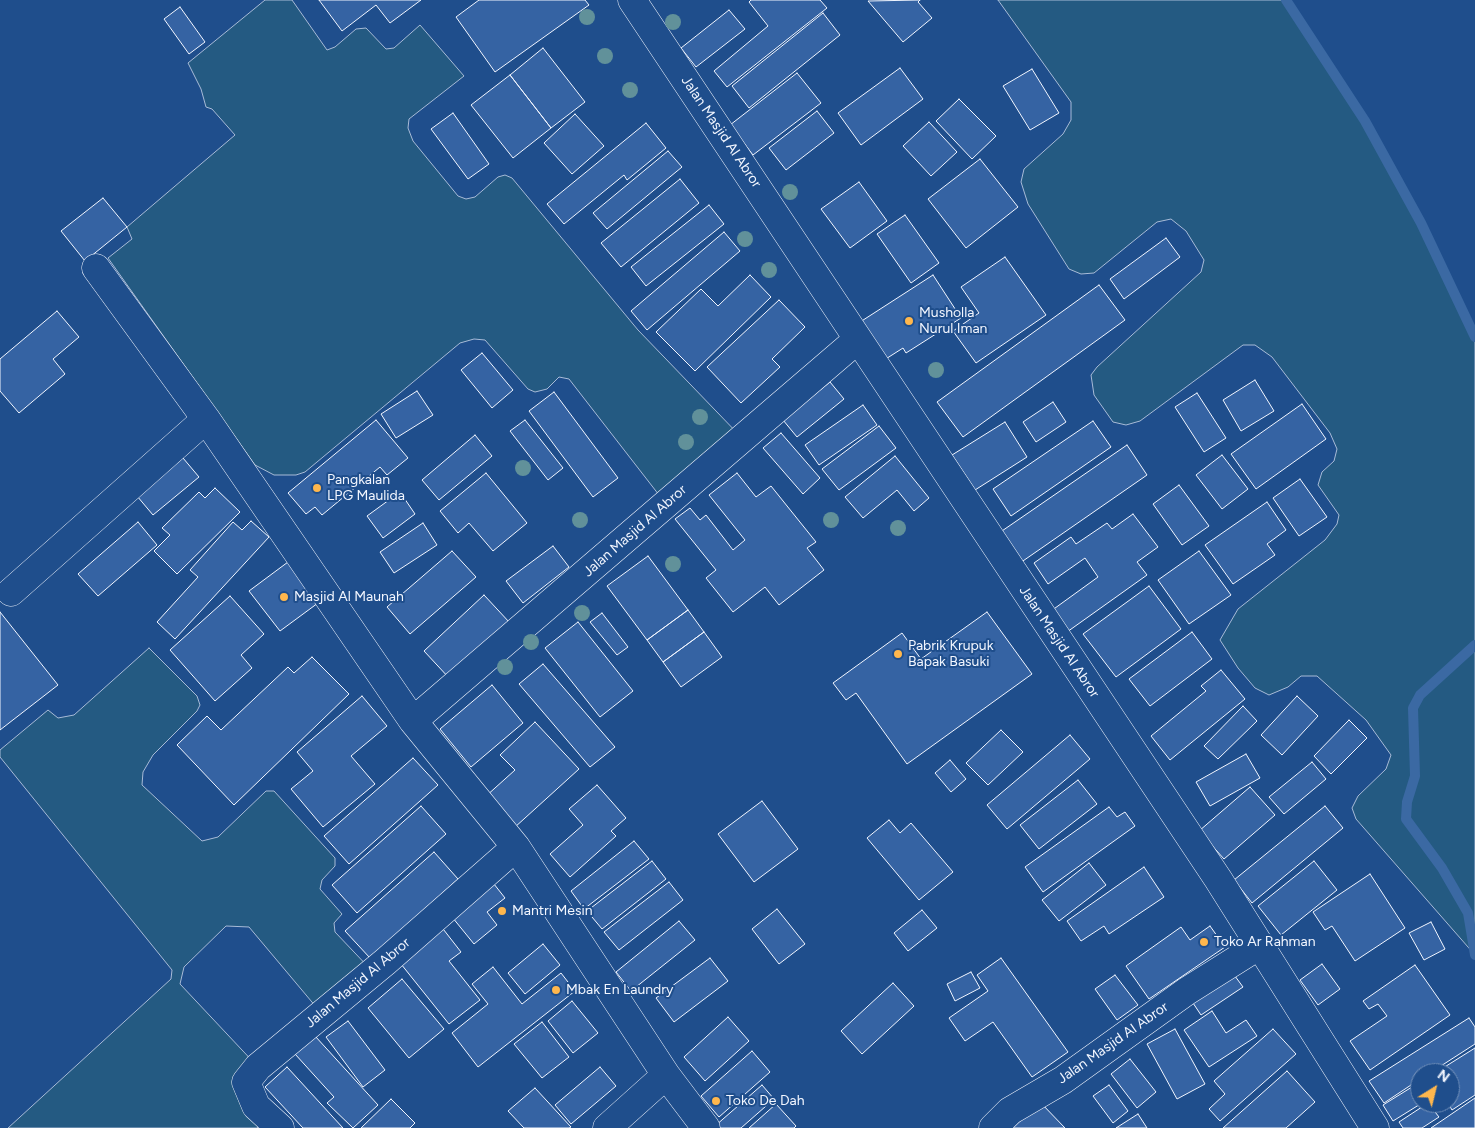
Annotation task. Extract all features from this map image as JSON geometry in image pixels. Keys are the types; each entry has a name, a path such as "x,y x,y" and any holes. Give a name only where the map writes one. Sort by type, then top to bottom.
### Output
{"street":[{"name":"Jalan Masjid Al Abror","path":"632,0 787,230 857,340 1260,945 1375,1128"},
{"path":"96,268 206,419 413,721 516,847 666,1075 706,1128"},
{"name":"Jalan Masjid Al Abror","path":"413,721 857,340"},
{"path":"11,592 206,419"},
{"name":"Jalan Masjid Al Abror","path":"280,1128 256,1106 246,1082 258,1067 385,962 516,847"},
{"name":"Jalan Masjid Al Abror","path":"993,1128 1010,1110 1063,1080 1187,991 1260,945"},
{"path":"607,1128 666,1075"}],"shaded area":[{"path":"265,0 292,0 327,50 335,47 356,29 366,28 386,49 394,48 420,25 464,76 409,119 408,128 413,141 458,196 466,199 475,197 498,177 505,175 512,178 638,330 742,438 666,504 569,379 559,377 547,389 535,392 528,389 485,340 474,339 460,343 305,472 296,475 274,475 255,465 108,258 132,239 127,227 235,135 212,109 206,107 201,89 188,63"},
{"path":"998,0 1286,0 1365,121 1421,223 1475,337 1475,955 1356,819 1352,808 1358,796 1386,769 1391,755 1366,720 1317,676 1301,676 1288,687 1269,695 1255,688 1238,668 1220,640 1238,609 1325,540 1337,524 1339,515 1318,485 1322,472 1334,461 1337,449 1330,433 1272,357 1255,345 1243,345 1140,421 1126,425 1113,422 1094,395 1091,375 1097,367 1201,272 1204,260 1186,231 1171,219 1157,222 1094,273 1081,274 1069,269 1028,204 1021,182 1024,169 1063,134 1071,120 1071,102"},
{"path":"149,648 197,696 200,705 197,711 153,755 143,772 142,785 202,841 218,837 266,791 274,791 335,858 335,866 322,880 320,889 342,914 334,923 335,932 373,972 322,1014 249,927 226,926 184,967 180,984 258,1067 268,1117 257,1128 8,1128 171,979 172,970 0,757 0,750 48,710 58,718 74,715"}],"building":[{"path":"319,0 421,0 390,23 376,5 342,31"},
{"path":"479,0 585,0 589,5 495,72 456,17"},
{"path":"751,0 820,0 827,8 727,87 714,71 768,26 749,2"},
{"path":"920,0 918,2 932,18 903,42 868,1"},
{"path":"180,7 205,42 189,54 164,19"},
{"path":"729,10 745,29 696,67 681,48"},
{"path":"823,13 840,35 749,108 732,86"},
{"path":"543,48 585,102 551,128 510,75"},
{"path":"900,68 923,99 861,145 838,113"},
{"path":"1032,69 1059,113 1030,130 1003,86"},
{"path":"797,73 821,103 753,155 730,125"},
{"path":"510,75 551,128 513,158 471,105"},
{"path":"959,99 996,136 972,159 936,121"},
{"path":"817,111 834,133 786,170 769,148"},
{"path":"453,113 489,164 468,179 431,129"},
{"path":"575,114 604,146 572,174 544,143"},
{"path":"929,122 957,152 931,176 903,146"},
{"path":"646,123 666,148 627,180 624,175 564,224 547,204"},
{"path":"668,151 682,167 607,229 593,213"},
{"path":"980,159 1018,207 966,248 928,199"},
{"path":"680,179 699,203 621,267 601,243"},
{"path":"859,182 887,221 850,248 821,209"},
{"path":"103,198 127,227 85,261 61,231"},
{"path":"709,205 724,224 646,286 631,267"},
{"path":"905,215 939,263 911,283 877,234"},
{"path":"724,232 740,251 647,330 631,311"},
{"path":"1166,238 1180,257 1124,299 1110,279"},
{"path":"1005,257 1046,315 976,363 953,331 979,313 961,287"},
{"path":"750,275 771,297 695,371 656,332 701,289 718,306"},
{"name":"Musholla Nurul Iman","path":"933,275 961,318 906,353 903,348 881,362 857,324"},
{"path":"1099,285 1125,320 963,437 937,402"},
{"path":"779,300 805,327 772,359 780,367 741,403 707,367"},
{"path":"57,311 79,337 53,359 65,374 19,413 0,391 0,359"},
{"path":"482,353 513,390 492,408 461,370"},
{"path":"1255,380 1274,411 1241,431 1223,400"},
{"path":"830,382 844,399 797,437 783,420"},
{"path":"417,391 433,415 396,438 381,414"},
{"path":"554,392 618,478 593,497 529,411"},
{"path":"1197,393 1226,438 1204,452 1175,407"},
{"path":"1053,402 1066,422 1036,442 1023,422"},
{"path":"1302,404 1326,439 1256,489 1231,454"},
{"path":"863,405 877,425 819,465 805,445"},
{"path":"376,420 408,458 387,475 380,467 322,515 315,507 306,514 288,493"},
{"path":"525,420 563,468 548,480 510,431"},
{"path":"1093,421 1111,447 1011,516 993,489"},
{"path":"1005,422 1027,457 975,490 952,455"},
{"path":"879,426 896,448 839,490 822,469"},
{"path":"781,433 820,478 803,494 763,448"},
{"path":"475,435 492,456 439,500 422,480"},
{"path":"1127,445 1147,475 1020,563 999,533"},
{"path":"1222,455 1248,489 1222,509 1196,475"},
{"path":"895,456 929,498 914,511 897,490 863,518 845,497"},
{"path":"183,458 199,477 153,515 137,496"},
{"path":"486,473 527,523 493,551 469,523 458,533 440,511"},
{"path":"737,473 756,497 771,486 816,542 807,548 824,570 779,605 765,587 733,612 706,578 716,570 675,519 690,508 700,520 706,515 733,550 745,540 709,495"},
{"path":"1300,479 1327,517 1299,536 1273,498"},
{"path":"1179,485 1209,526 1182,545 1153,504"},
{"path":"215,488 240,512 177,574 154,551 170,535 162,528 199,492 205,498"},
{"path":"400,492 415,514 383,538 367,516"},
{"path":"1267,502 1286,530 1267,544 1275,555 1233,584 1205,545"},
{"path":"1133,514 1158,547 1137,562 1147,575 1067,632 1051,611 1098,577 1085,558 1048,584 1034,563 1071,537 1076,544 1107,523 1112,529"},
{"path":"251,521 269,537 175,639 157,622 198,577 190,570 233,522 242,530"},
{"path":"138,522 157,545 98,596 78,574"},
{"path":"423,523 437,545 394,573 380,552"},
{"path":"553,546 569,567 523,603 506,581"},
{"path":"452,551 476,577 410,634 387,607"},
{"path":"1199,551 1231,595 1189,624 1158,580"},
{"path":"648,556 688,610 647,640 607,586"},
{"name":"Masjid Al Maunah","path":"288,562 318,603 280,631 249,591"},
{"path":"1149,586 1181,629 1116,677 1083,634"},
{"path":"484,595 510,623 450,679 424,651"},
{"path":"230,596 264,634 241,655 252,668 215,701 170,650"},
{"path":"688,610 704,632 663,662 647,640"},
{"path":"0,612 58,685 0,730"},
{"path":"987,612 1032,674 907,764 856,693 846,700 833,683 902,633 921,659"},
{"path":"602,613 628,647 617,655 590,622"},
{"path":"578,622 633,691 600,717 545,648"},
{"path":"704,632 722,657 681,687 663,662"},
{"path":"1192,632 1212,659 1150,706 1129,679"},
{"path":"312,657 349,694 234,805 177,745 207,716 221,730 288,667 294,673"},
{"path":"543,664 615,747 590,767 519,684"},
{"path":"1221,670 1245,699 1170,760 1151,736 1206,691 1201,686"},
{"path":"492,685 523,723 471,767 440,729"},
{"path":"362,696 387,726 351,756 375,784 323,827 291,789 313,771 297,752"},
{"path":"1297,696 1318,716 1282,755 1261,735"},
{"path":"1243,706 1257,721 1218,759 1204,746"},
{"path":"1349,720 1367,738 1331,774 1314,756"},
{"path":"535,722 579,769 514,828 485,797 515,770 500,755"},
{"path":"1001,730 1023,752 988,785 966,763"},
{"path":"1070,735 1090,759 1007,829 987,805"},
{"path":"1246,754 1260,778 1210,806 1196,782"},
{"path":"413,758 438,785 349,864 324,836"},
{"path":"950,760 966,779 951,792 935,773"},
{"path":"1312,762 1326,779 1284,814 1269,797"},
{"path":"1078,780 1097,804 1039,849 1020,825"},
{"path":"597,785 626,818 611,831 616,836 570,877 550,854 583,825 569,809"},
{"path":"1250,787 1275,815 1224,859 1199,831"},
{"path":"762,801 798,849 754,882 718,834"},
{"path":"421,806 446,834 357,913 332,885"},
{"path":"1325,806 1343,828 1252,903 1234,880"},
{"path":"1109,807 1117,817 1125,812 1135,826 1043,892 1025,867"},
{"path":"889,820 900,833 911,823 953,872 919,900 867,838"},
{"path":"634,841 649,859 584,909 571,891"},
{"path":"434,852 458,879 370,958 345,931"},
{"path":"652,861 666,879 602,929 587,911"},
{"path":"1314,861 1337,890 1281,935 1258,906"},
{"path":"1089,863 1106,885 1059,921 1042,900"},
{"path":"1144,867 1164,897 1109,934 1104,926 1081,941 1067,921"},
{"path":"1370,874 1405,928 1355,961 1332,926 1325,930 1313,912"},
{"path":"490,879 505,898 487,912 497,925 474,944 448,912"},
{"path":"669,882 683,900 619,950 604,932"},
{"path":"777,909 805,944 779,964 752,929"},
{"path":"922,910 937,928 908,951 894,933"},
{"path":"679,921 695,940 631,991 616,972"},
{"path":"1431,922 1445,949 1424,960 1409,933"},
{"path":"440,925 461,952 449,961 480,1000 449,1024 397,959"},
{"path":"1210,926 1225,947 1149,999 1126,966 1181,927 1190,940"},
{"path":"543,944 560,965 525,994 508,973"},
{"path":"710,958 728,981 674,1022 656,998"},
{"path":"1001,958 1068,1052 1032,1077 993,1022 965,1041 949,1018 988,991 977,975"},
{"path":"1322,964 1340,989 1318,1005 1300,980"},
{"path":"1415,965 1450,1015 1370,1070 1350,1041 1387,1016 1378,1004 1369,1009 1363,1001"},
{"path":"493,967 522,1004 561,973 575,991 478,1067 452,1033 488,1004 472,984"},
{"path":"971,972 980,988 955,1001 947,984"},
{"path":"1232,972 1243,987 1201,1015 1191,1000"},
{"path":"1115,975 1138,1005 1117,1020 1095,989"},
{"path":"402,979 444,1029 409,1058 368,1008"},
{"path":"893,983 914,1006 862,1054 841,1031"},
{"path":"572,1001 598,1033 573,1053 548,1021"},
{"path":"1212,1011 1226,1033 1246,1020 1257,1036 1209,1067 1184,1030"},
{"path":"728,1017 749,1041 705,1081 684,1057"},
{"path":"1469,1018 1475,1027 1475,1044 1446,1063 1410,1063 1410,1086 1384,1103 1369,1081"},
{"path":"348,1021 385,1070 363,1087 326,1037"},
{"path":"542,1022 569,1057 542,1078 514,1044"},
{"path":"1175,1029 1205,1084 1177,1099 1147,1044"},
{"path":"1273,1029 1296,1054 1220,1121 1209,1109 1225,1094 1214,1081"},
{"path":"315,1036 378,1105 353,1128 327,1103 334,1097 295,1054"},
{"path":"1475,1048 1475,1095 1460,1105 1460,1063 1451,1063"},
{"path":"752,1051 770,1072 719,1117 701,1096"},
{"path":"1130,1059 1156,1092 1137,1108 1111,1074"},
{"path":"287,1067 343,1128 303,1128 265,1087"},
{"path":"600,1067 616,1086 571,1124 555,1105"},
{"path":"1287,1071 1315,1102 1286,1128 1223,1128"},
{"path":"762,1085 774,1099 741,1128 716,1128 715,1126"},
{"path":"1109,1085 1128,1111 1113,1123 1093,1096"},
{"path":"535,1088 571,1127 524,1128 508,1111"},
{"path":"1410,1088 1410,1110 1393,1121 1383,1105"},
{"path":"1475,1098 1475,1128 1431,1128 1453,1113 1460,1113 1460,1108"},
{"path":"391,1099 415,1123 410,1128 361,1128"},
{"path":"1040,1102 1065,1128 1013,1128"},
{"path":"776,1104 796,1126 794,1128 749,1128"},
{"path":"1413,1113 1436,1113 1439,1117 1422,1128 1403,1128 1399,1122"},
{"path":"1138,1114 1147,1128 1116,1128"}],"waterway":[{"path":"1286,0 1365,121 1421,223 1475,337"},
{"path":"1475,645 1420,695 1413,708 1415,776 1407,802 1406,819 1442,868 1468,913 1475,955"}],"place":[{"name":"Musholla Nurul Iman","path":"909,321"},
{"name":"Pangkalan LPG Maulida","path":"317,488"},
{"name":"Masjid Al Maunah","path":"284,597"},
{"name":"Pabrik Krupuk Bapak Basuki","path":"898,654"},
{"name":"Mantri Mesin","path":"502,911"},
{"name":"Toko Ar Rahman","path":"1204,942"},
{"name":"Mbak En Laundry","path":"556,990"},
{"name":"Toko De Dah","path":"716,1101"}]}
